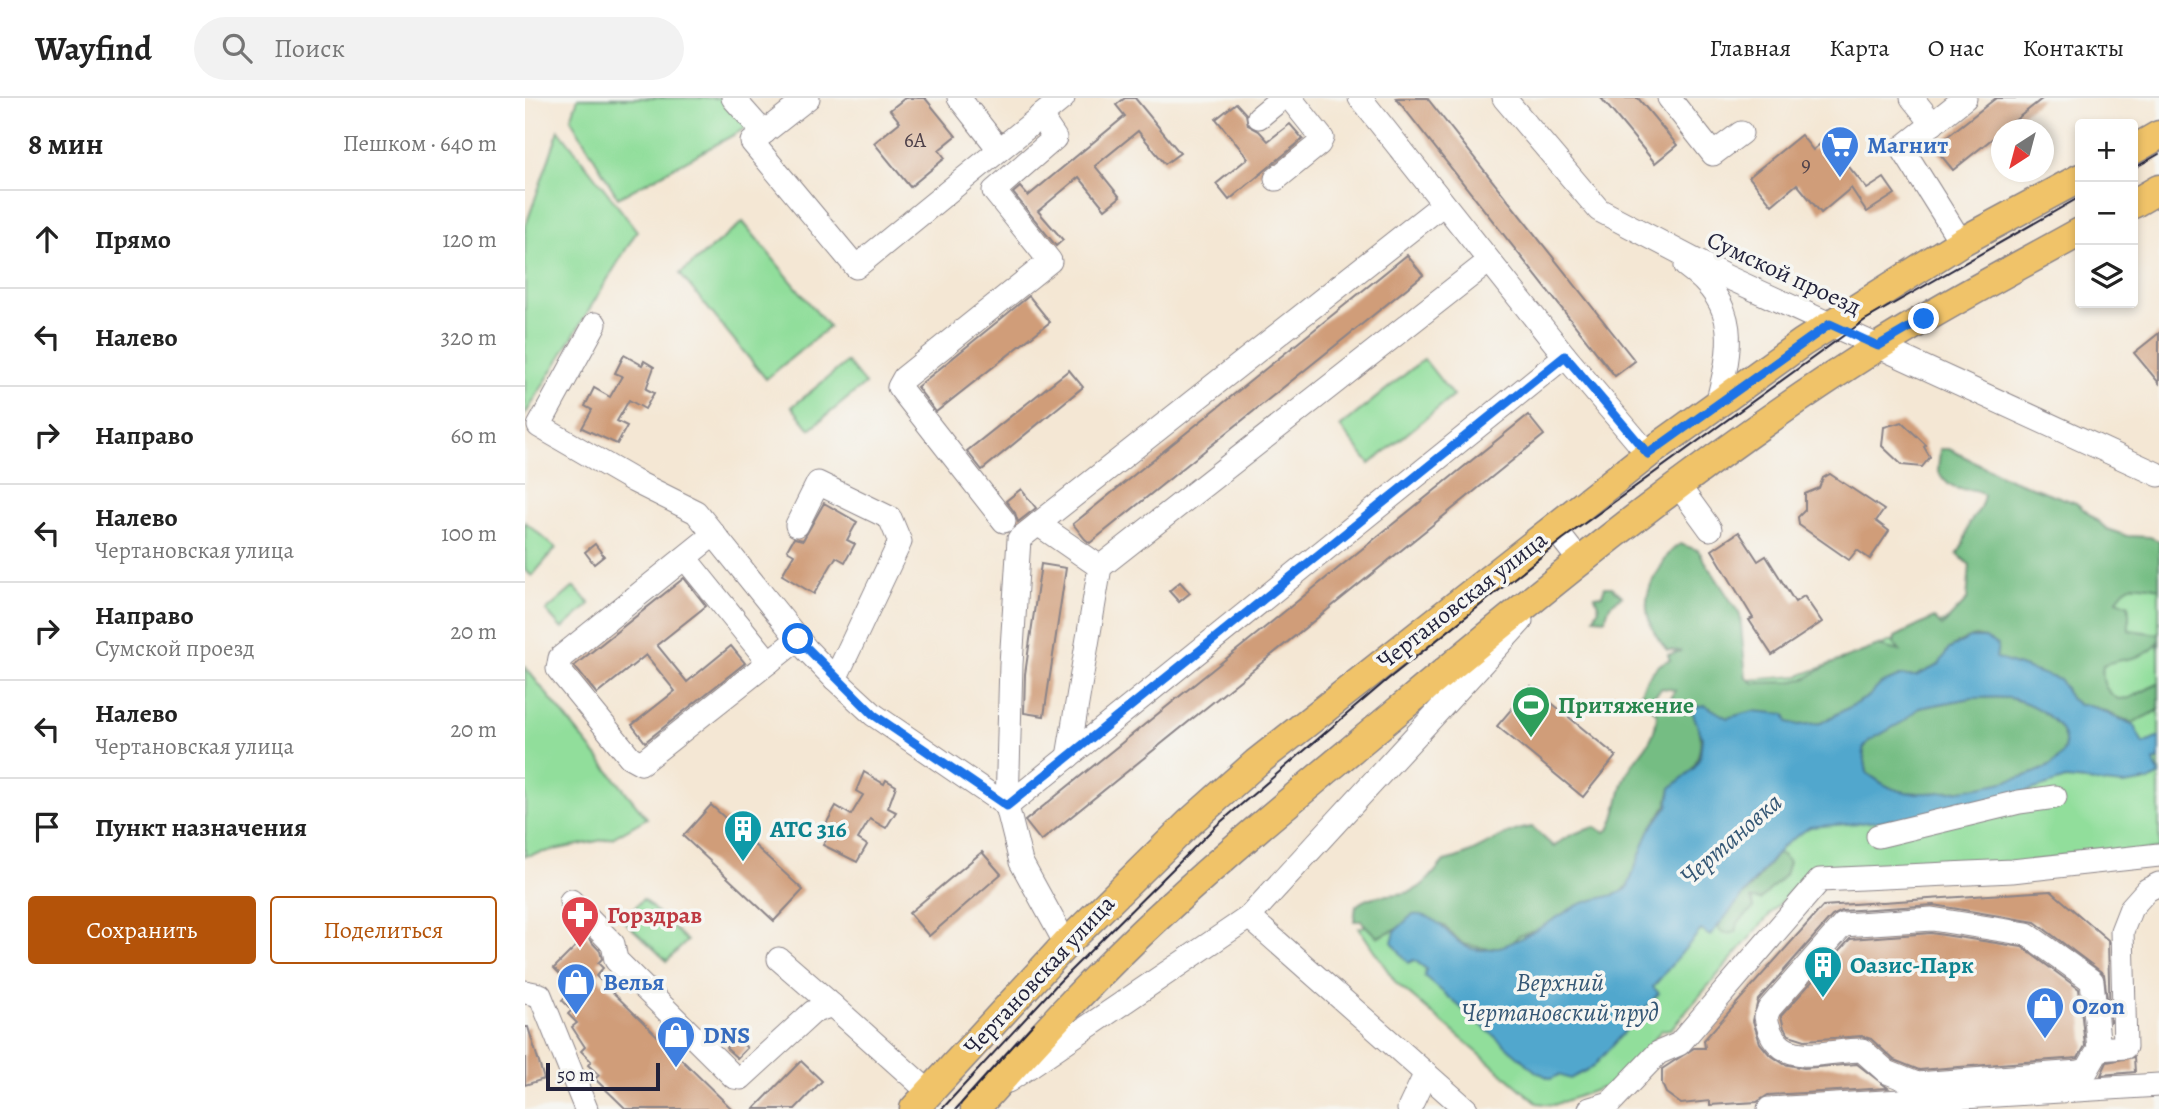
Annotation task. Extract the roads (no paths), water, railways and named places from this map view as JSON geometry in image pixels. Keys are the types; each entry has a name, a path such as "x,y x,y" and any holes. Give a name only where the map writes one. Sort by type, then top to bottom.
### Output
{"main road":[{"path":"2138,147 2159,135"},
{"name":"Чертановская улица","path":"921,1101 1066,944 1189,823 1257,763 1553,527 1717,404 1830,324 1961,242 2075,181"},
{"path":"2138,201 2159,189"},
{"name":"Чертановская улица","path":"982,1102 1118,957 1174,902 1571,566 1678,485 1878,346 2075,235"}],"street":[{"path":"733,98 764,133"},
{"path":"808,98 753,142 856,267 1063,98"},
{"path":"959,98 999,149"},
{"path":"1259,117 1282,98"},
{"path":"1276,179 1322,138 1290,98"},
{"path":"1360,98 1488,262 1648,454"},
{"name":"Сумской проезд","path":"1504,98 1599,211 1647,237 1830,324 2159,475"},
{"path":"1669,98 1713,154 1741,133"},
{"path":"1912,98 1933,124"},
{"path":"1961,242 1902,148 1965,98"},
{"path":"1004,521 899,387 904,378 1050,261 994,191 1055,138 1040,116"},
{"path":"1066,944 1021,862 1007,806 1011,664 1019,539 1443,205"},
{"path":"1647,237 1696,273 1710,287 1724,311 1730,332 1730,353 1717,404"},
{"path":"1068,757 1100,567 1488,262"},
{"path":"595,324 539,426 634,481 696,512 798,639 835,679 874,715 1007,806"},
{"path":"1007,806 1565,356"},
{"path":"797,525 818,483 890,518 900,542 835,679"},
{"path":"1678,485 1710,529"},
{"path":"1038,524 1100,567"},
{"path":"982,1102 1249,917 1571,566 1553,527"},
{"path":"714,534 560,657 558,669 630,757 641,762 798,639"},
{"path":"685,558 769,662"},
{"path":"1878,836 2019,802 2055,797"},
{"path":"1608,1107 1658,1053 1679,1044 1820,880 2012,871 2159,855"},
{"path":"2099,1049 2125,1047 2122,931 2131,908 2147,890 2159,884"},
{"path":"571,901 613,944 616,960 738,1079 813,1012 832,1005"},
{"path":"1249,917 1466,1109"},
{"path":"1932,919 2027,934 2092,981 2099,1049 2087,1070 2079,1072 1917,1084 1887,1072 1862,1050 1843,1050 1816,1056 1796,1055 1775,1041 1766,1017 1769,1009 1843,925 1932,919"},
{"path":"779,959 832,1005 921,1101"},
{"path":"525,992 540,995 586,1109"},
{"path":"1409,1109 1426,1073"},
{"path":"1769,1109 2159,1086"}],"water":[{"name":"Верхний Чертановский пруд","path":"1969,638 1985,638 1998,645 1996,658 2060,680 2071,699 2079,705 2090,705 2134,726 2143,744 2159,737 2159,759 2154,761 2159,775 2149,781 2123,785 2066,779 2025,792 1896,820 1810,827 1783,846 1710,936 1701,930 1653,987 1659,993 1593,1067 1570,1079 1559,1075 1551,1079 1535,1071 1424,976 1426,969 1414,960 1408,963 1392,942 1395,931 1412,915 1421,915 1434,921 1465,946 1478,950 1492,949 1522,938 1582,903 1615,895 1627,889 1649,831 1668,806 1671,788 1694,768 1700,757 1702,737 1692,711 1694,707 1705,705 1727,718 1753,711 1785,714 1788,722 1799,725 1821,723 1868,697 1881,684 1900,676 1916,676 1939,665 1948,650","holes":["1971,698 2009,698 2031,705 2061,729 2065,739 2064,750 2056,761 2026,776 1956,791 1900,791 1886,786 1867,773 1863,749 1869,741 1904,721 1919,708"]}],"tram line":[{"path":"2138,166 2159,154"},
{"path":"942,1109 1060,981 1216,826 1387,680 1563,539 1865,320 2075,200"},
{"path":"956,1109 1034,1023"}],"place":[{"name":"Магнит","path":"1840,179"},
{"name":"Притяжение","path":"1531,739"},
{"name":"АТС 316","path":"743,863"},
{"name":"Горздрав","path":"580,949"},
{"name":"Оазис-Парк","path":"1823,999"},
{"name":"Велья","path":"576,1016"},
{"name":"Ozon","path":"2045,1040"},
{"name":"DNS","path":"676,1069"}],"water label":[{"name":"Чертановка","path":"1731,839"}]}
